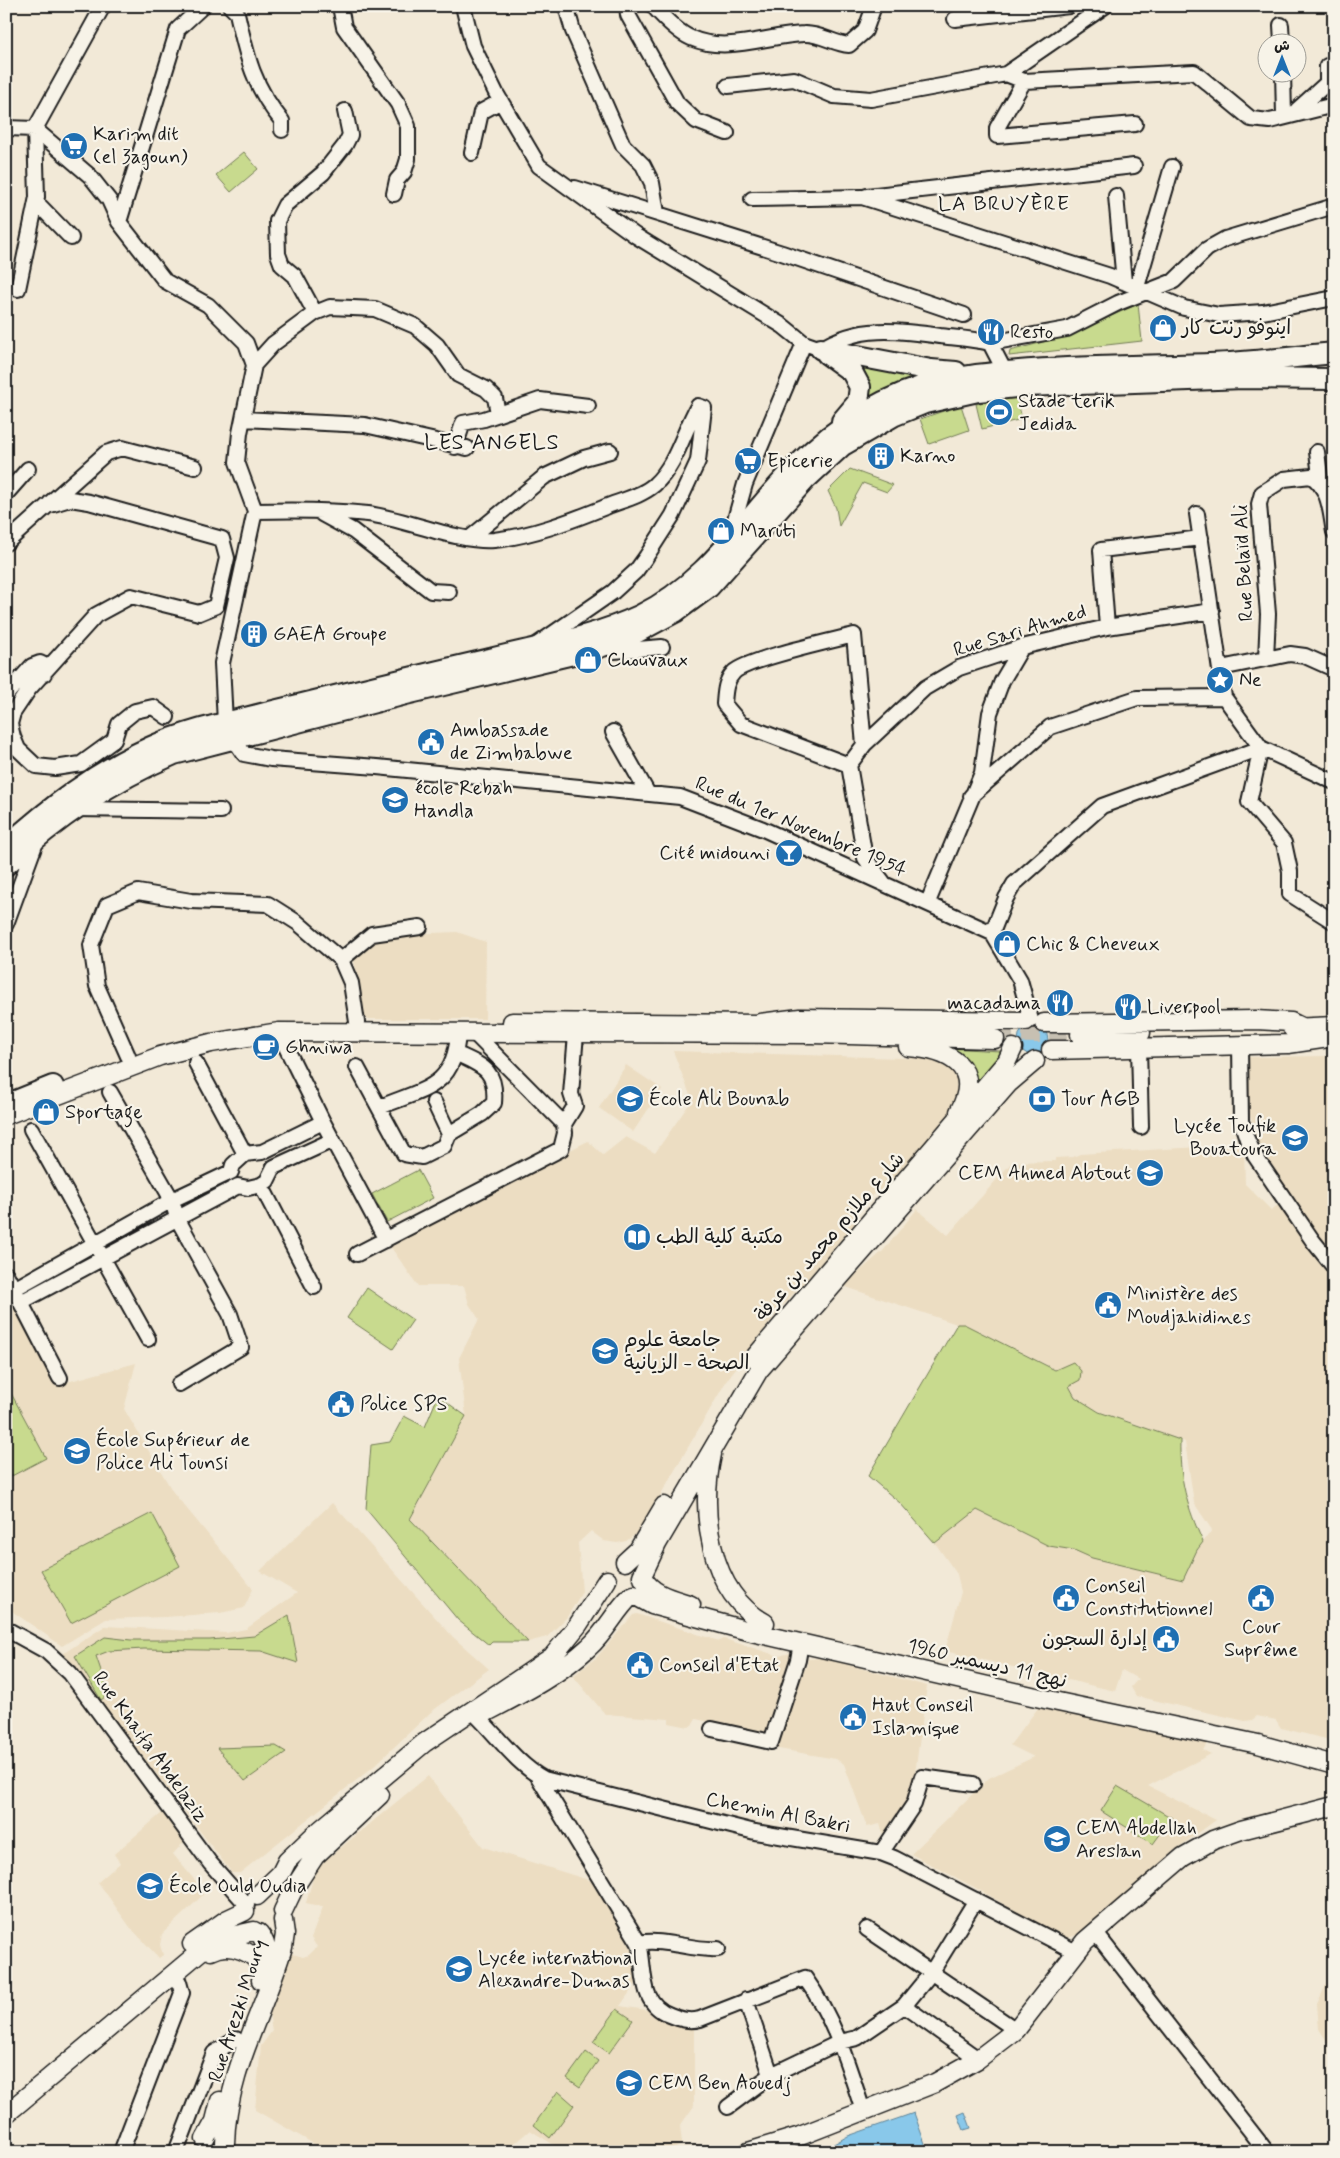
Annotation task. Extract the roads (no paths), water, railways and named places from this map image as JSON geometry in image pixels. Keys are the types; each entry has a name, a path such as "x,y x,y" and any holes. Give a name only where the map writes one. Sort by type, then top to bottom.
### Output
{"highway":[{"path":"1226,363 1294,352 1334,339"},
{"path":"812,346 931,370 1005,372"},
{"path":"6,847 48,819 74,809 116,782 226,731 376,684 604,630 662,604 693,580 728,546 777,487 823,442 858,402 860,387 852,372 812,346"},
{"path":"823,442 868,410 908,392 964,376 1067,368 1226,363 1334,353"},
{"path":"6,865 48,819 90,780 142,751 183,734 226,731 594,649 644,630 675,612 708,587 831,455 869,428 909,409 964,393 1001,388 1244,378 1334,370"},
{"path":"1244,378 1334,379"},
{"path":"9,1108 53,1086"}],"main road":[{"path":"6,842 48,819"},
{"path":"6,874 36,842 48,819"},
{"path":"759,1029 800,1018 1033,1021 1256,1020 1290,1022 1303,1028 1332,1034"},
{"path":"1013,1048 1014,1032 1033,1021"},
{"path":"870,1044 975,1044 1013,1048 1022,1058 1035,1061 1044,1058 1051,1050 1053,1038 1048,1027 1033,1021"},
{"path":"53,1086 169,1041 223,1029 276,1023 356,1022 759,1029 995,1036"},
{"path":"1303,1028 1079,1038 1332,1034"},
{"path":"9,1108 168,1053 211,1043 279,1032 576,1034 759,1029 870,1044 936,1050 944,1053 958,1064 965,1075 967,1089 964,1104 948,1133"},
{"path":"1051,1050 1306,1043 1332,1034"},
{"name":"شارع ملازم محمد بن عرفة","path":"625,1562 644,1540 730,1394 758,1353 948,1133 1007,1061 1013,1048"},
{"name":"شارع ملازم محمد بن عرفة","path":"643,1577 657,1544 747,1387 766,1360 1008,1084 1035,1061"},
{"path":"715,1442 709,1468 708,1497 713,1548 722,1576 736,1600 748,1613 765,1623"},
{"path":"6,2114 210,1944 227,1937 257,1932 274,1932 308,1865 324,1846 428,1753 478,1717 556,1673 581,1654 597,1638 620,1607 641,1588 643,1577 636,1566 625,1562 611,1568 607,1580 578,1625"},
{"name":"نهج 11 ديسمبر 1960","path":"643,1577 647,1586 670,1598 703,1609 870,1648 1262,1733 1334,1755"},
{"path":"607,1580 615,1594 620,1597 633,1596"},
{"name":"نهج 11 ديسمبر 1960","path":"633,1596 668,1610 801,1643 1049,1700 1258,1744 1334,1765"},
{"path":"257,1932 246,1923 250,1904 281,1874 287,1861 313,1836 424,1743 552,1657 589,1614 599,1613 603,1621 597,1638"},
{"path":"748,2152 800,2136 935,2083 978,2060 1016,2030 1076,1952 1096,1932 1183,1857 1213,1840 1290,1816 1334,1806"},
{"path":"6,2103 198,1940 250,1904 266,1895 274,1897 280,1903 283,1916"},
{"name":"Rue Arezki Moury","path":"225,2148 227,2118 243,2053 283,1947 285,1934 283,1916"},
{"name":"Rue Arezki Moury","path":"202,2146 217,2116 236,2039 264,1972 266,1943 257,1932"},
{"path":"168,1979 208,1953 228,1946 254,1957 260,1962 264,1972"},
{"path":"202,2146 216,2137 225,2148"}],"street":[{"path":"18,290 36,202 35,129 103,6"},
{"path":"119,222 178,29 203,6"},
{"path":"230,6 237,13 254,79 268,104 282,121 282,130"},
{"path":"340,6 344,27 393,96 408,126 408,159 404,172 397,180 394,194"},
{"path":"463,6 473,46 500,101 539,166 636,236 742,303 783,326 812,346"},
{"path":"566,6 572,31 623,145 643,165 652,183 657,212"},
{"path":"627,6 628,16 676,104 696,121 727,133"},
{"path":"653,6 689,37 706,43 725,45 784,35 808,34 849,45 865,31 874,6"},
{"path":"955,20 1069,6"},
{"path":"728,86 794,79 834,96 871,99 1006,74 1105,6"},
{"path":"1281,25 1281,32"},
{"path":"1287,116 1314,98 1327,83 1327,66 1334,66"},
{"path":"1006,74 1024,81 1194,72 1251,119 1270,121 1334,104"},
{"path":"1024,81 997,128 997,136 1134,124"},
{"path":"1284,82 1287,116"},
{"path":"472,153 482,112 500,101"},
{"path":"315,313 295,276 282,265 278,254 277,222 285,205 323,173 346,145 350,135 345,111"},
{"path":"6,128 35,129 90,176 109,200 119,222 165,281 208,305 246,343 254,365 240,434 237,462 255,511 222,662 226,731"},
{"path":"752,199 862,197 1134,166"},
{"path":"728,546 745,484 812,346 845,336 877,330 911,331 990,343 1067,329 1118,303 1135,287 1172,167"},
{"path":"563,185 657,212 964,315"},
{"path":"1116,196 1135,287"},
{"path":"862,197 1135,287 1184,308 1219,315 1263,312 1334,298"},
{"path":"36,202 71,238"},
{"path":"1135,287 1174,281 1207,249 1225,239 1334,206"},
{"path":"254,365 273,344 315,313 330,308 375,309 415,326 437,345 458,374 486,389 495,398 498,413"},
{"path":"990,343 1005,372"},
{"path":"244,419 364,425 461,448 463,423 484,419 540,400 588,406"},
{"path":"255,511 369,514 470,538 493,540 535,532 574,520 637,495 654,485 666,471 680,448 689,421 698,406 704,408 698,460 673,515 636,571 613,592 530,649"},
{"path":"6,543 106,453 122,448 195,467"},
{"path":"470,538 544,477 584,458 610,451"},
{"path":"1317,452 1320,482 1327,497 1334,532"},
{"path":"6,494 28,469"},
{"name":"Rue Belaïd Ali","path":"1266,659 1268,614 1259,499 1262,493 1284,479 1311,476 1320,482"},
{"path":"47,506 70,499 89,502 222,539 227,558 216,606 198,613 132,596 96,615 18,704 10,724 18,749 36,766 55,768 81,764 114,740 119,724 135,711 153,707 167,717"},
{"path":"318,512 353,531 431,591 449,592"},
{"path":"1197,514 1224,697 1261,748 1334,782"},
{"path":"1107,626 1101,550 1201,538"},
{"name":"Rue Sari Ahmed","path":"849,765 864,745 925,688 959,668 1022,647 1107,626 1212,611"},
{"path":"864,745 854,635 763,659 735,671 726,684 724,704 741,724 849,765 864,858 880,880 906,894"},
{"path":"614,651 662,647"},
{"path":"928,902 970,796 982,773 990,713 1002,681 1022,647"},
{"path":"1221,668 1290,654 1305,656 1334,669"},
{"path":"6,695 32,666 40,663 44,665 44,674"},
{"path":"970,796 1050,727 1137,698 1224,697"},
{"name":"Rue du 1er Novembre 1954","path":"226,731 244,754 271,759 647,792 680,797 928,902 992,933"},
{"path":"613,732 647,792"},
{"path":"1261,748 1249,802 1284,843 1290,871 1290,894 1334,922"},
{"path":"1033,1021 1020,980 992,933 1006,898 1014,884 1102,806 1261,748"},
{"path":"74,809 221,811"},
{"path":"6,924 36,842"},
{"path":"128,1056 97,986 92,945 107,905 138,892 191,901 268,904 298,923 341,960 351,983 356,1022"},
{"path":"341,960 372,934 420,927"},
{"path":"279,1032 323,1122 386,1240"},
{"path":"380,1108 442,1078 450,1069 466,1033 564,1124"},
{"path":"357,1254 562,1149 565,1133 564,1124 575,1106 571,1094 576,1034"},
{"path":"1240,1045 1241,1121 1247,1139 1276,1186 1334,1267"},
{"path":"1139,1047 1141,1127"},
{"path":"357,1068 404,1154 422,1157 444,1146 449,1134 482,1114 494,1103 495,1087 490,1072 457,1054"},
{"path":"196,1063 245,1154"},
{"path":"110,1092 172,1200 177,1218 230,1314 241,1347 179,1384"},
{"path":"434,1102 449,1134"},
{"path":"238,1186 231,1172 233,1165 245,1154 262,1152 323,1122"},
{"path":"31,1130 148,1339"},
{"path":"21,1302 238,1186 248,1188 261,1185 267,1181 274,1167 333,1140"},
{"path":"14,1289 172,1200 231,1172"},
{"path":"261,1185 314,1287"},
{"path":"6,1274 60,1378"},
{"name":"Rue Khaifa Abdelaziz","path":"6,1629 46,1651 70,1673 210,1863 250,1904"},
{"path":"712,1729 771,1742 798,1660 801,1643"},
{"name":"Chemin Al Bakri","path":"478,1717 537,1775 755,1832 881,1853 1076,1952"},
{"path":"537,1775 639,1943 643,1959 644,1985 650,2001 658,2010 691,2021 805,1978 821,2001 840,2042 863,2111"},
{"path":"881,1853 914,1804 922,1777 973,1784"},
{"path":"728,2107 771,2075 840,2042 857,2038 904,2006 931,1973 976,1900"},
{"path":"867,1929 1016,2030"},
{"path":"1096,1932 1268,2152"},
{"path":"639,1943 652,1940 706,1950 718,1949"},
{"path":"121,2152 182,1993 179,1982 168,1979"},
{"path":"746,2000 771,2075"},
{"path":"904,2006 978,2060"},
{"path":"176,2151 214,2053 236,2039"}],"water":[{"path":"1033,1025 1044,1029 1048,1040 1044,1051 1033,1055 1022,1051 1018,1040 1022,1029"},
{"path":"965,2112 971,2128 964,2130 958,2115"},
{"path":"914,2113 928,2152 837,2152 832,2145 848,2136"}],"tunnel":[{"path":"995,1033 1080,1035"}],"place":[{"name":"Karim dit (el 3agoun)","path":"74,146"},
{"name":"اينوفو رنت كار","path":"1163,328"},
{"name":"Resto","path":"991,332"},
{"name":"Stade terik Jedida","path":"999,412"},
{"name":"Karno","path":"881,456"},
{"name":"Epicerie","path":"748,461"},
{"name":"Maruti","path":"721,531"},
{"name":"GAEA Groupe","path":"254,634"},
{"name":"Chouvaux","path":"588,660"},
{"name":"Ne","path":"1220,680"},
{"name":"Ambassade de Zimbabwe","path":"431,742"},
{"name":"école Rebah Handla","path":"395,800"},
{"name":"Cité midouni","path":"789,853"},
{"name":"Chic & Cheveux","path":"1007,944"},
{"name":"macadama","path":"1060,1003"},
{"name":"Liverpool","path":"1128,1007"},
{"name":"Ghniwa","path":"266,1047"},
{"name":"École Ali Bounab","path":"630,1099"},
{"name":"Tour AGB","path":"1042,1099"},
{"name":"Sportage","path":"46,1112"},
{"name":"Lycée Toufik Bouatoura","path":"1295,1138"},
{"name":"CEM Ahmed Abtout","path":"1150,1173"},
{"name":"مكتبة كلية الطب","path":"637,1237"},
{"name":"Ministère des Moudjahidines","path":"1108,1305"},
{"name":"جامعة علوم الصحة - الزيانية","path":"605,1351"},
{"name":"Police SPS","path":"341,1404"},
{"name":"École Supérieur de Police Ali Tounsi","path":"77,1451"},
{"name":"Conseil Constitutionnel","path":"1066,1598"},
{"name":"Cour Suprême","path":"1261,1598"},
{"name":"إدارة السجون","path":"1166,1639"},
{"name":"Conseil d'Etat","path":"640,1665"},
{"name":"Haut Conseil Islamique","path":"853,1717"},
{"name":"CEM Abdellah Areslan","path":"1057,1839"},
{"name":"École Ould Oudia","path":"150,1886"},
{"name":"Lycée international Alexandre-Dumas","path":"459,1969"},
{"name":"CEM Ben Aouedj","path":"629,2083"}],"district":[{"name":"LA BRUYÈRE","path":"1004,204"},
{"name":"LES ANGELS","path":"492,443"}]}
